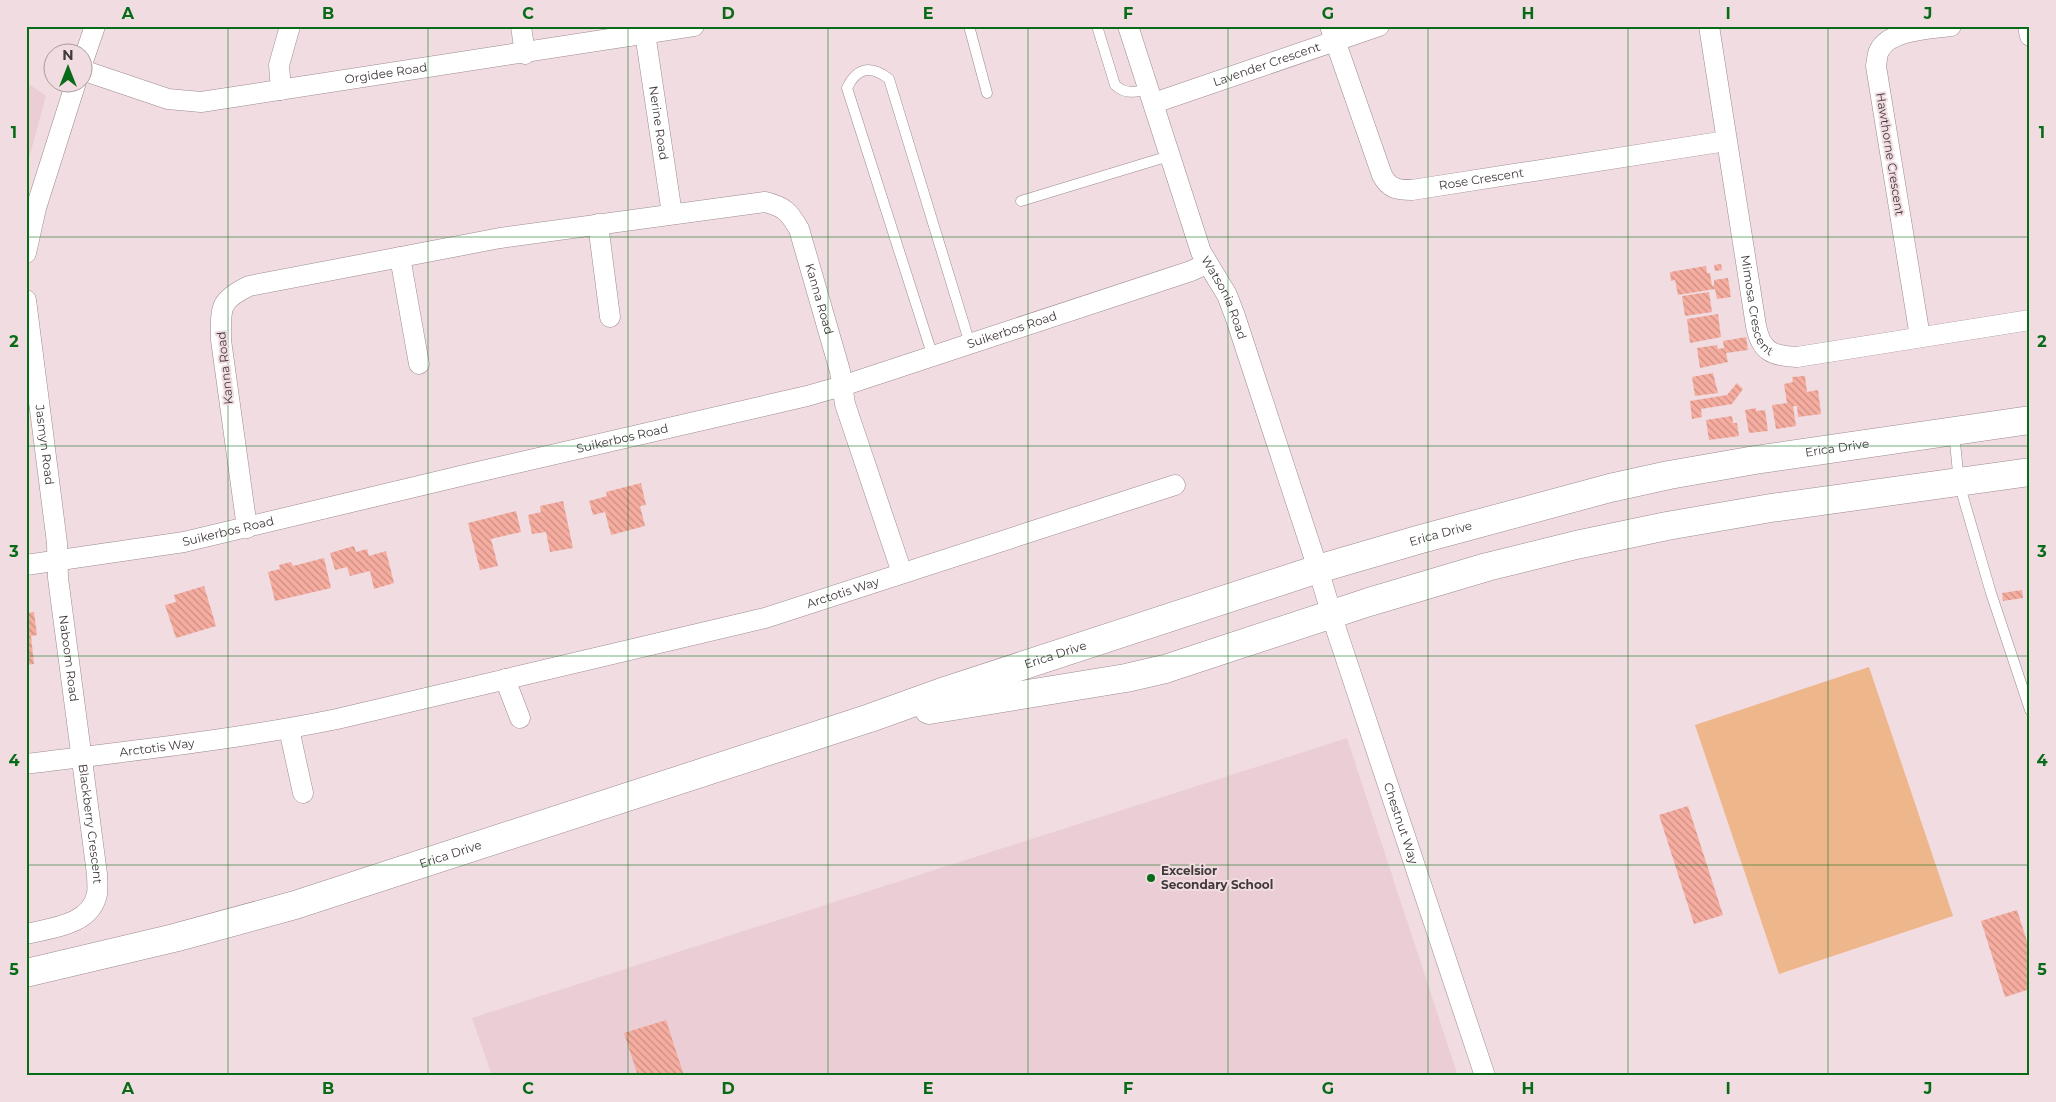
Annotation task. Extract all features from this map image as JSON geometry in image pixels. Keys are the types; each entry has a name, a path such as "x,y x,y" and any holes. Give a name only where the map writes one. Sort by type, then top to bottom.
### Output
{"main road":[{"name":"Erica Drive","path":"26,973 174,938 295,905 870,718 948,690 1318,569 1450,531 1610,488 1669,475 1756,460 2030,420"},
{"name":"Erica Drive","path":"870,718 1126,678 1165,668 1332,614 1487,567 1576,545 1667,526 1771,508 2030,472"}],"street":[{"path":"90,42 95,26"},
{"path":"280,90 279,65 290,26"},
{"path":"521,26 525,54"},
{"name":"Orgidee Road","path":"92,73 168,99 201,102 388,72 525,54 694,26"},
{"name":"Watsonia Road","path":"1128,26 1152,96 1200,252 1230,302 1318,569"},
{"name":"Lavender Crescent","path":"1152,96 1333,34 1379,26"},
{"name":"Mimosa Crescent","path":"1709,26 1756,326 1759,340 1763,346 1772,353 1781,356 1797,357 2030,320"},
{"name":"Hawthorne Crescent","path":"1920,337 1876,66 1878,52 1884,42 1900,34 1951,26"},
{"path":"2028,26 2030,36"},
{"name":"Nerine Road","path":"645,34 672,214"},
{"name":"Rose Crescent","path":"1333,34 1382,175 1393,189 1412,190 1726,141"},
{"path":"26,253 39,199 73,92"},
{"name":"Kanna Road","path":"247,528 221,340 221,310 228,298 249,286 500,238 766,202 777,205 789,212 799,229 840,371 845,404 902,573"},
{"path":"598,224 610,317"},
{"path":"400,257 419,364"},
{"name":"Suikerbos Road","path":"26,565 184,542 807,396 1191,271 1206,264"},
{"name":"Jasmyn Road","path":"26,300 29,348 58,561"},
{"name":"Arctotis Way","path":"26,764 248,736 289,729 765,618 1175,485"},
{"name":"Naboom Road","path":"58,561 58,578 82,757"},
{"name":"Chestnut Way","path":"1318,569 1485,1076"},
{"path":"505,679 520,718"},
{"path":"289,729 303,793"},
{"name":"Blackberry Crescent","path":"26,934 61,926 80,919 91,908 97,894 98,874 82,757"}],"lane":[{"path":"969,26 987,93"},
{"path":"1097,26 1115,85 1121,90 1130,93 1152,96"},
{"path":"932,356 847,88 852,77 864,70 878,71 889,79 970,344"},
{"path":"1021,201 1169,156"},
{"path":"1954,432 1959,483 1988,584 2030,710"}],"shaded area":[{"path":"26,82 46,96 26,169"},
{"path":"1869,667 1953,916 1779,974 1695,725"},
{"name":"Excelsior Secondary School","path":"1347,738 1458,1076 492,1076 472,1018"}],"building":[{"path":"1721,264 1722,270 1715,271 1714,265"},
{"path":"1706,266 1707,273 1710,273 1712,286 1714,285 1714,280 1728,278 1731,297 1717,299 1715,289 1678,295 1675,280 1671,281 1670,272"},
{"path":"1709,292 1712,312 1685,316 1682,296"},
{"path":"1718,314 1721,337 1690,343 1687,319"},
{"path":"1746,337 1748,350 1726,353 1728,362 1700,368 1697,348 1717,345 1718,349 1724,348 1723,341"},
{"path":"1713,373 1718,393 1695,396 1692,377"},
{"path":"1805,376 1807,392 1818,390 1821,414 1798,417 1797,406 1793,406 1796,426 1776,429 1772,405 1787,403 1784,384 1793,382 1792,377"},
{"path":"1737,383 1743,389 1732,404 1701,409 1702,417 1692,419 1690,401 1727,395"},
{"path":"1756,408 1756,411 1765,410 1768,431 1749,433 1745,410"},
{"path":"1732,416 1733,423 1737,423 1739,436 1709,440 1706,420"},
{"path":"641,483 646,505 640,506 645,526 611,535 605,512 593,515 589,501 607,496 606,492"},
{"path":"563,501 573,548 550,552 546,532 532,534 528,515 541,512 540,506"},
{"path":"516,511 521,532 491,539 498,566 480,570 468,523"},
{"path":"354,546 356,552 367,549 369,556 386,551 394,583 374,589 370,571 350,576 347,567 335,570 330,553"},
{"path":"324,558 331,588 275,601 268,572 280,569 279,565 291,562 293,566"},
{"path":"204,586 216,626 176,638 165,605 176,602 174,595"},
{"path":"2022,590 2023,598 2003,601 2002,593"},
{"path":"34,612 37,635 31,636 34,664 26,665 26,613"},
{"path":"1688,806 1723,915 1694,924 1659,815"},
{"path":"2017,910 2030,951 2030,989 2005,997 1981,921"},
{"path":"666,1020 684,1076 638,1076 624,1033"}],"place":[{"name":"Excelsior Secondary School","path":"1151,878"}]}
